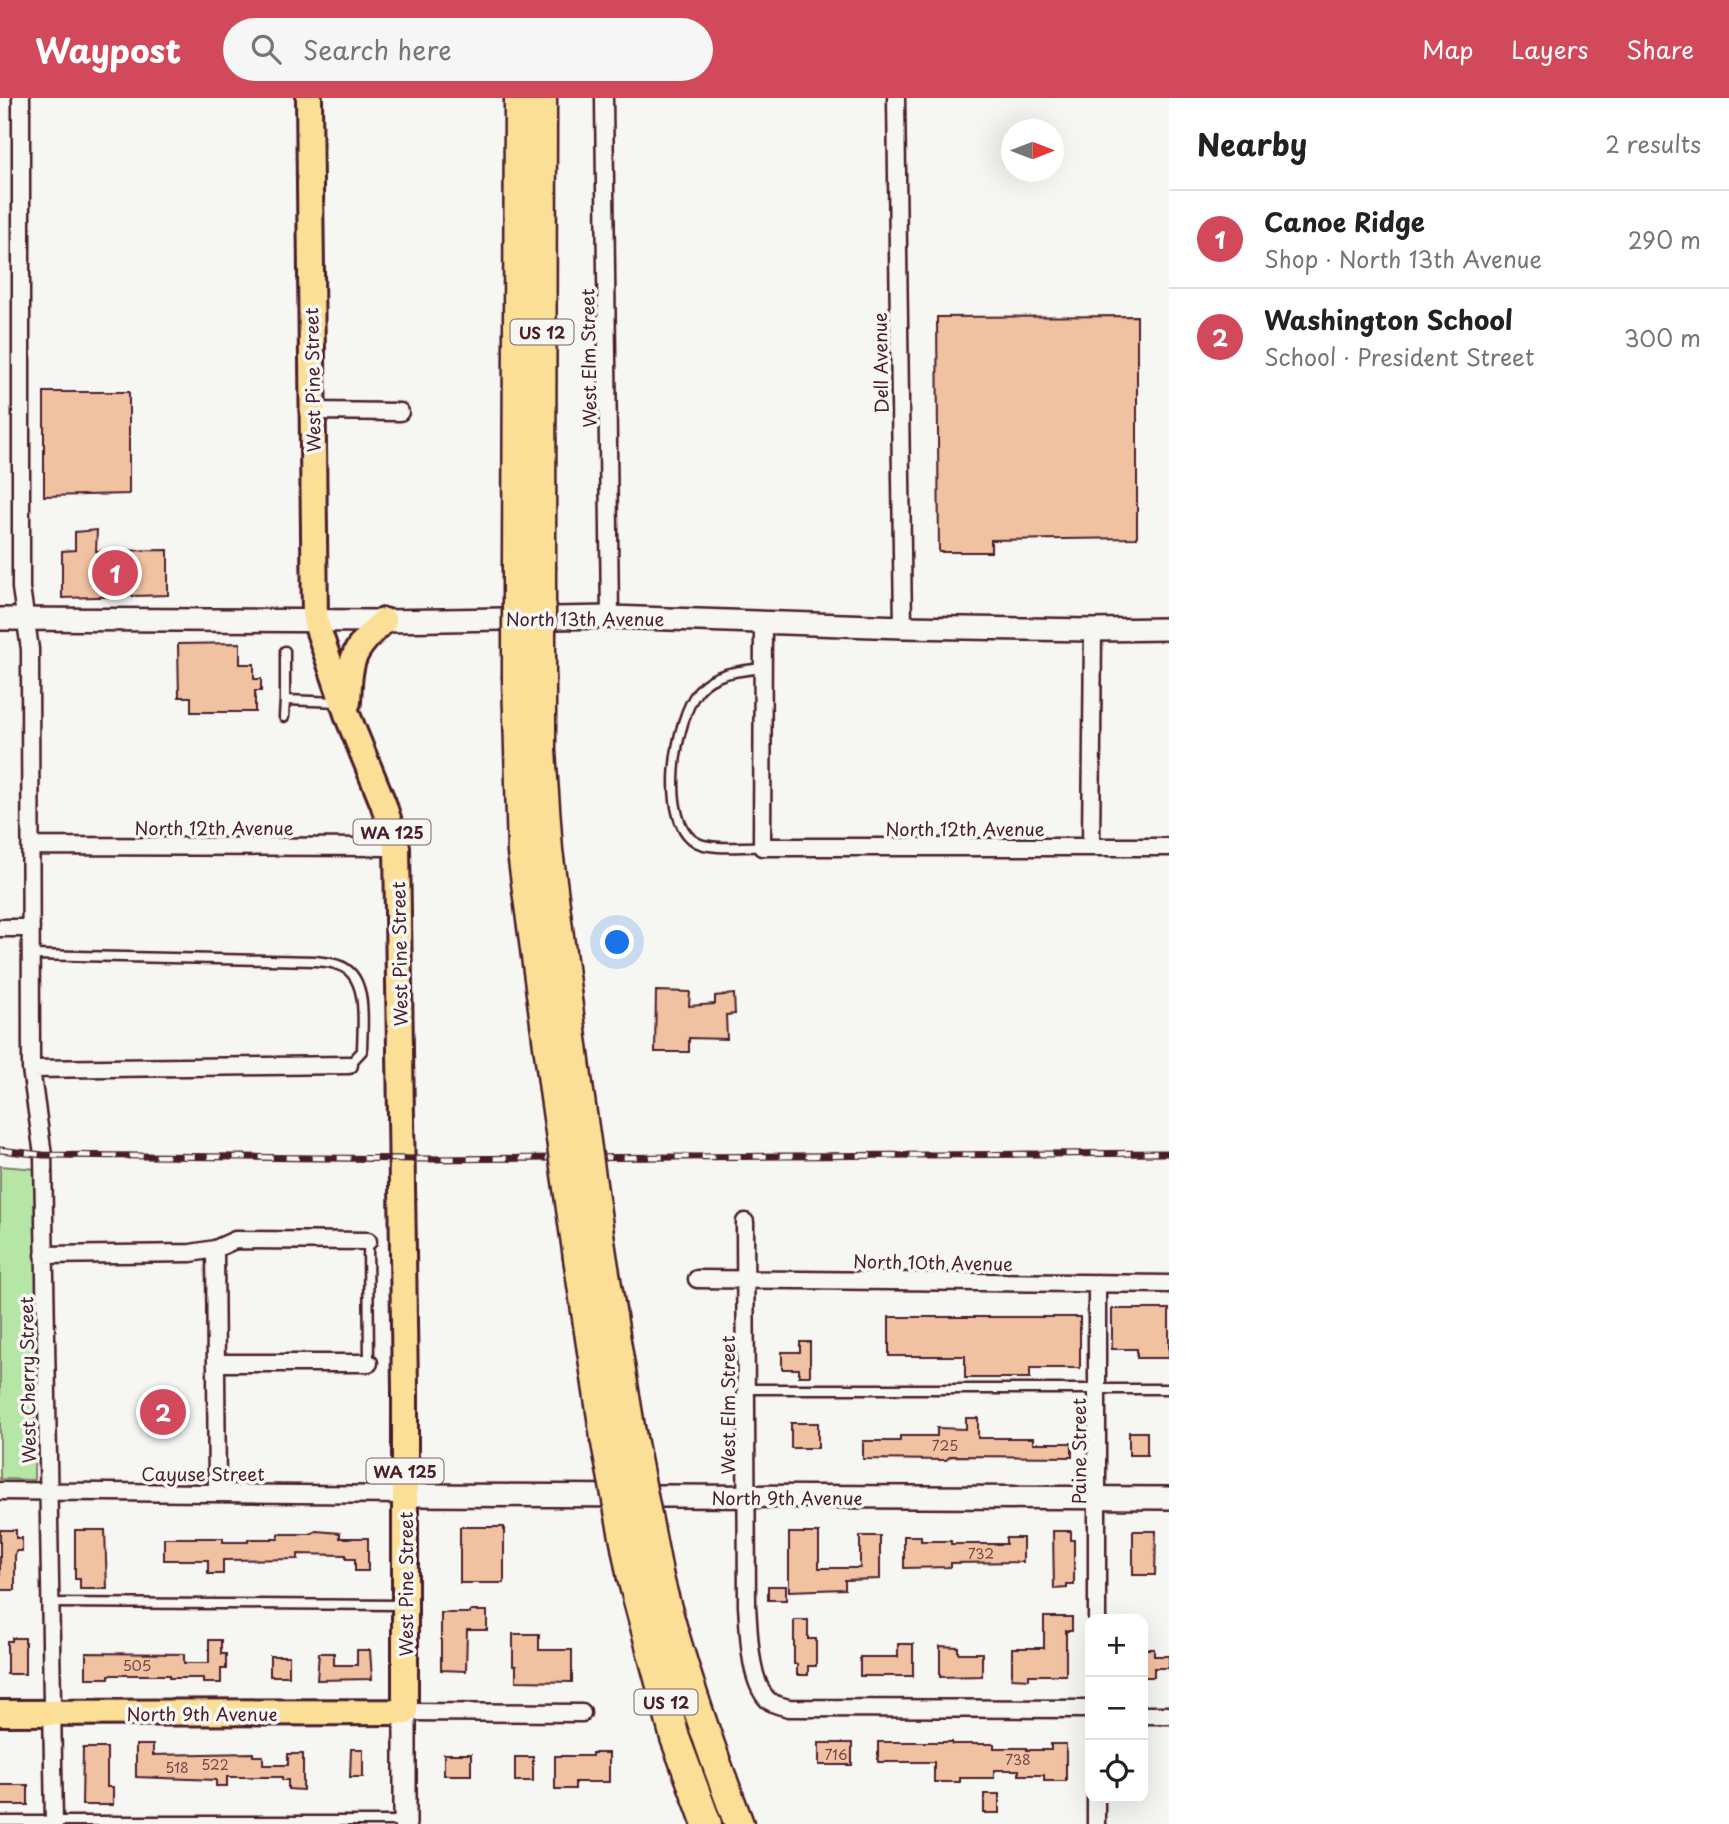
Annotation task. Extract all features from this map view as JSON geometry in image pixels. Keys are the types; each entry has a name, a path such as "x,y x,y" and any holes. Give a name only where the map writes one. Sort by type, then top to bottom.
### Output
{"highway":[{"name":"US 12","path":"519,98 529,677 541,751 566,1091 618,1436 646,1578 663,1642 675,1738 707,1824"},
{"name":"US 12","path":"529,565 542,98"},
{"name":"US 12","path":"663,1642 696,1709 739,1824"},
{"path":"663,1642 666,1749 688,1824"},
{"path":"663,1642 707,1695 743,1796 756,1824"}],"main road":[{"name":"West Pine Street","path":"309,98 315,620 397,847 405,1712"},
{"name":"WA 125","path":"345,709 353,657 360,643 384,621"},
{"name":"North 9th Avenue","path":"0,1713 405,1712"}],"street":[{"name":"West Cherry Street","path":"21,98 21,588 30,649 31,1069 42,1139 54,1823"},
{"name":"West Elm Street","path":"604,98 610,617"},
{"name":"Dell Avenue","path":"896,98 903,627"},
{"path":"312,411 400,412"},
{"name":"North 13th Avenue","path":"0,619 384,621 610,617 903,627 1169,629"},
{"path":"762,847 763,621"},
{"path":"1091,847 1093,630"},
{"name":"North 12th Avenue","path":"31,846 397,847"},
{"name":"North 12th Avenue","path":"762,847 1169,847"},
{"path":"0,928 31,928"},
{"path":"31,1069 349,1065"},
{"name":"West Elm Street","path":"745,1222 749,1638 757,1679 764,1694 777,1706 1085,1709"},
{"path":"44,1255 191,1253 215,1249 235,1240 368,1241"},
{"path":"215,1249 217,1492"},
{"name":"North 10th Avenue","path":"697,1279 1169,1284"},
{"name":"Paine Street","path":"1097,1283 1097,1614"},
{"path":"218,1363 369,1363"},
{"name":"Cayuse Street","path":"0,1490 405,1495"},
{"name":"North 9th Avenue","path":"405,1495 1169,1498"},
{"path":"405,1712 582,1713"},
{"name":"West Pine Street","path":"405,1712 405,1822"},
{"path":"1148,1715 1169,1715"},
{"path":"1096,1803 1096,1824"}],"lane":[{"path":"284,717 285,651"},
{"path":"762,847 699,844 686,834 677,815 674,781 683,723 698,690 714,677 763,668"},
{"path":"285,700 345,709"},
{"path":"31,956 315,961 341,965 359,984 363,1003 362,1051 349,1065"},
{"path":"368,1241 369,1363"},
{"path":"746,1389 1169,1389"},
{"path":"49,1603 405,1605"},
{"path":"0,1821 405,1822"}],"green space":[{"path":"0,1166 37,1169 34,1480 0,1479"}],"building":[{"path":"1137,316 1137,538 991,540 991,552 939,552 937,317"},
{"path":"44,392 129,392 129,494 44,496"},
{"path":"97,530 96,551 168,550 168,595 62,598 62,551 75,550 75,532"},
{"path":"240,643 240,664 254,664 254,679 261,679 261,691 255,691 255,712 191,712 191,697 179,697 178,644"},
{"path":"656,991 690,992 689,1006 715,1004 715,996 734,994 735,1014 726,1015 727,1039 689,1038 689,1052 655,1052"},
{"path":"1112,1309 1169,1309 1169,1358 1137,1358 1137,1349 1112,1349"},
{"path":"889,1317 1080,1317 1080,1368 1030,1368 1030,1378 965,1378 965,1356 889,1356"},
{"path":"800,1342 810,1342 810,1376 799,1376 799,1369 782,1369 782,1352 800,1352"},
{"path":"966,1418 978,1418 978,1438 1033,1438 1033,1443 1072,1443 1072,1457 951,1456 946,1460 863,1459 863,1441 900,1441 900,1436 937,1436 937,1428 966,1429"},
{"path":"791,1423 818,1423 818,1448 791,1448"},
{"path":"1129,1432 1147,1432 1147,1455 1129,1455"},
{"path":"460,1527 504,1527 504,1583 460,1583"},
{"path":"0,1530 16,1530 16,1538 22,1538 22,1551 16,1551 15,1556 15,1590 0,1590"},
{"path":"75,1530 105,1530 107,1589 80,1589 80,1579 75,1579"},
{"path":"316,1531 340,1533 340,1538 368,1538 368,1571 355,1571 355,1559 346,1559 346,1555 298,1554 298,1559 223,1560 223,1574 208,1574 208,1560 164,1560 164,1538 223,1538 223,1542 248,1542 248,1539 278,1539 278,1534 310,1534"},
{"path":"1053,1531 1071,1531 1071,1540 1074,1540 1074,1585 1067,1585 1067,1588 1054,1589"},
{"path":"1133,1531 1156,1531 1155,1575 1133,1575"},
{"path":"789,1533 819,1533 819,1568 860,1568 860,1536 880,1536 880,1579 845,1580 845,1589 789,1591"},
{"path":"904,1536 921,1536 921,1541 951,1541 951,1544 1006,1544 1006,1538 1023,1538 1023,1562 951,1563 951,1567 904,1568"},
{"path":"768,1586 786,1586 786,1600 768,1600"},
{"path":"487,1611 487,1630 467,1630 466,1671 441,1670 441,1613"},
{"path":"1044,1617 1072,1617 1072,1631 1066,1631 1066,1675 1012,1678 1012,1648 1044,1648"},
{"path":"794,1620 808,1620 808,1639 816,1639 816,1666 808,1666 808,1675 797,1675 797,1664 794,1664"},
{"path":"513,1634 539,1634 539,1650 572,1650 572,1682 516,1681"},
{"path":"12,1638 25,1638 25,1674 7,1674 7,1641 12,1641"},
{"path":"209,1640 221,1640 221,1654 226,1654 226,1669 221,1669 221,1683 203,1683 203,1678 169,1678 169,1675 109,1675 109,1678 86,1678 86,1653 184,1654 184,1663 209,1663"},
{"path":"898,1644 913,1644 913,1676 860,1676 860,1657 898,1657"},
{"path":"940,1646 958,1647 958,1653 982,1653 982,1676 940,1677"},
{"path":"1148,1649 1154,1649 1154,1656 1169,1656 1169,1668 1154,1668 1154,1677 1148,1677"},
{"path":"357,1650 370,1650 372,1679 317,1680 319,1653 334,1653 334,1665 357,1665"},
{"path":"270,1656 289,1656 289,1676 270,1676"},
{"path":"878,1742 994,1744 994,1748 1027,1750 1051,1750 1051,1744 1066,1744 1066,1781 1044,1781 1044,1775 1019,1775 1019,1770 994,1770 994,1778 960,1778 960,1782 934,1782 934,1762 878,1762"},
{"path":"819,1743 852,1743 852,1765 819,1765"},
{"path":"136,1745 153,1745 153,1755 253,1753 253,1756 263,1756 263,1765 288,1765 288,1754 303,1754 303,1790 288,1789 288,1780 282,1780 282,1777 227,1777 227,1786 216,1786 216,1780 136,1777"},
{"path":"83,1748 107,1748 107,1787 113,1787 113,1805 82,1805"},
{"path":"351,1749 363,1749 363,1777 350,1777"},
{"path":"592,1753 609,1753 609,1782 575,1782 575,1789 555,1789 555,1756 592,1756"},
{"path":"444,1754 471,1754 471,1775 444,1775"},
{"path":"515,1757 533,1757 533,1781 515,1781"},
{"path":"0,1785 28,1785 28,1805 0,1805"},
{"path":"984,1794 999,1794 999,1813 984,1813"}],"railway":[{"path":"0,1150 43,1155 424,1159 1169,1153"}],"place":[{"name":"Canoe Ridge","path":"115,573"},
{"name":"Washington School","path":"163,1412"}]}
